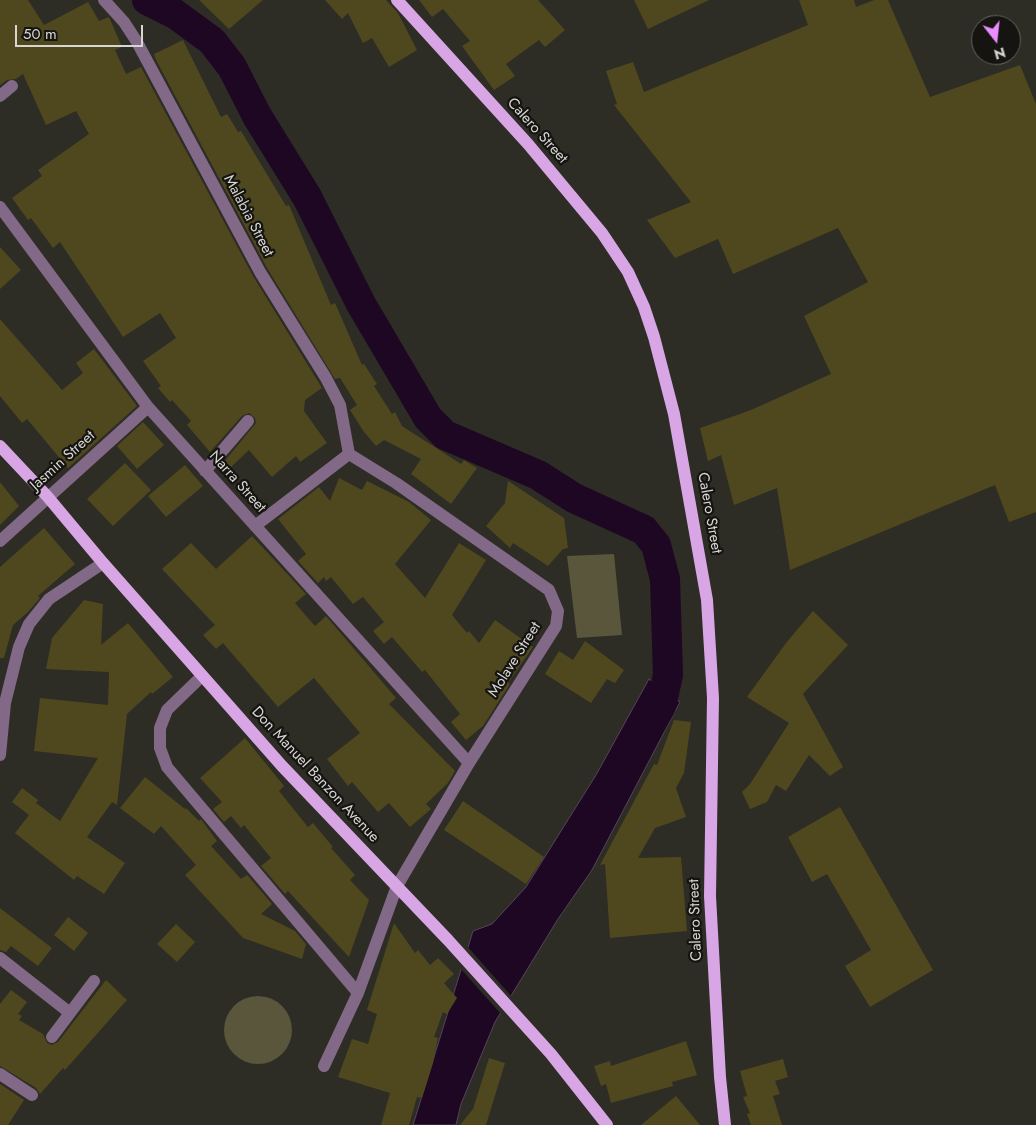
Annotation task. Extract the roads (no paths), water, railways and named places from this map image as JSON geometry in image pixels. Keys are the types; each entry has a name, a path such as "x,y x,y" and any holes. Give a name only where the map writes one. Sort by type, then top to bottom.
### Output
{"main road":[{"name":"Calero Street","path":"397,0 528,144 602,233 628,272 644,307 654,337 674,414 707,600 713,698 710,896 720,1077 725,1125"},
{"name":"Don Manuel Banzon Avenue","path":"0,446 47,496 103,563 282,766 448,940 551,1054 607,1125"}],"street":[{"name":"Malabia Street","path":"104,0 124,22 137,42 260,272 326,378 340,405 349,454"},
{"path":"0,96 12,86"},
{"name":"Narra Street","path":"0,207 148,407 469,763"},
{"name":"Jasmin Street","path":"0,541 47,496 148,407"},
{"path":"205,471 248,421"},
{"path":"255,526 349,454"},
{"name":"Molave Street","path":"324,1066 358,993 397,886 469,763 556,626 558,611 549,590 404,489 349,454"},
{"path":"0,755 6,703 19,647 29,624 49,599 103,563"},
{"path":"202,676 167,710 160,728 160,748 167,767 358,993"},
{"path":"0,958 70,1013"},
{"path":"52,1037 94,980"},
{"path":"0,1074 32,1095"}],"waterway":[{"path":"147,0 175,14 212,41 232,67 257,116 307,197 361,304 428,418 445,435 538,475 574,498 644,530 656,545 665,579 668,675 661,706 649,727"}]}
